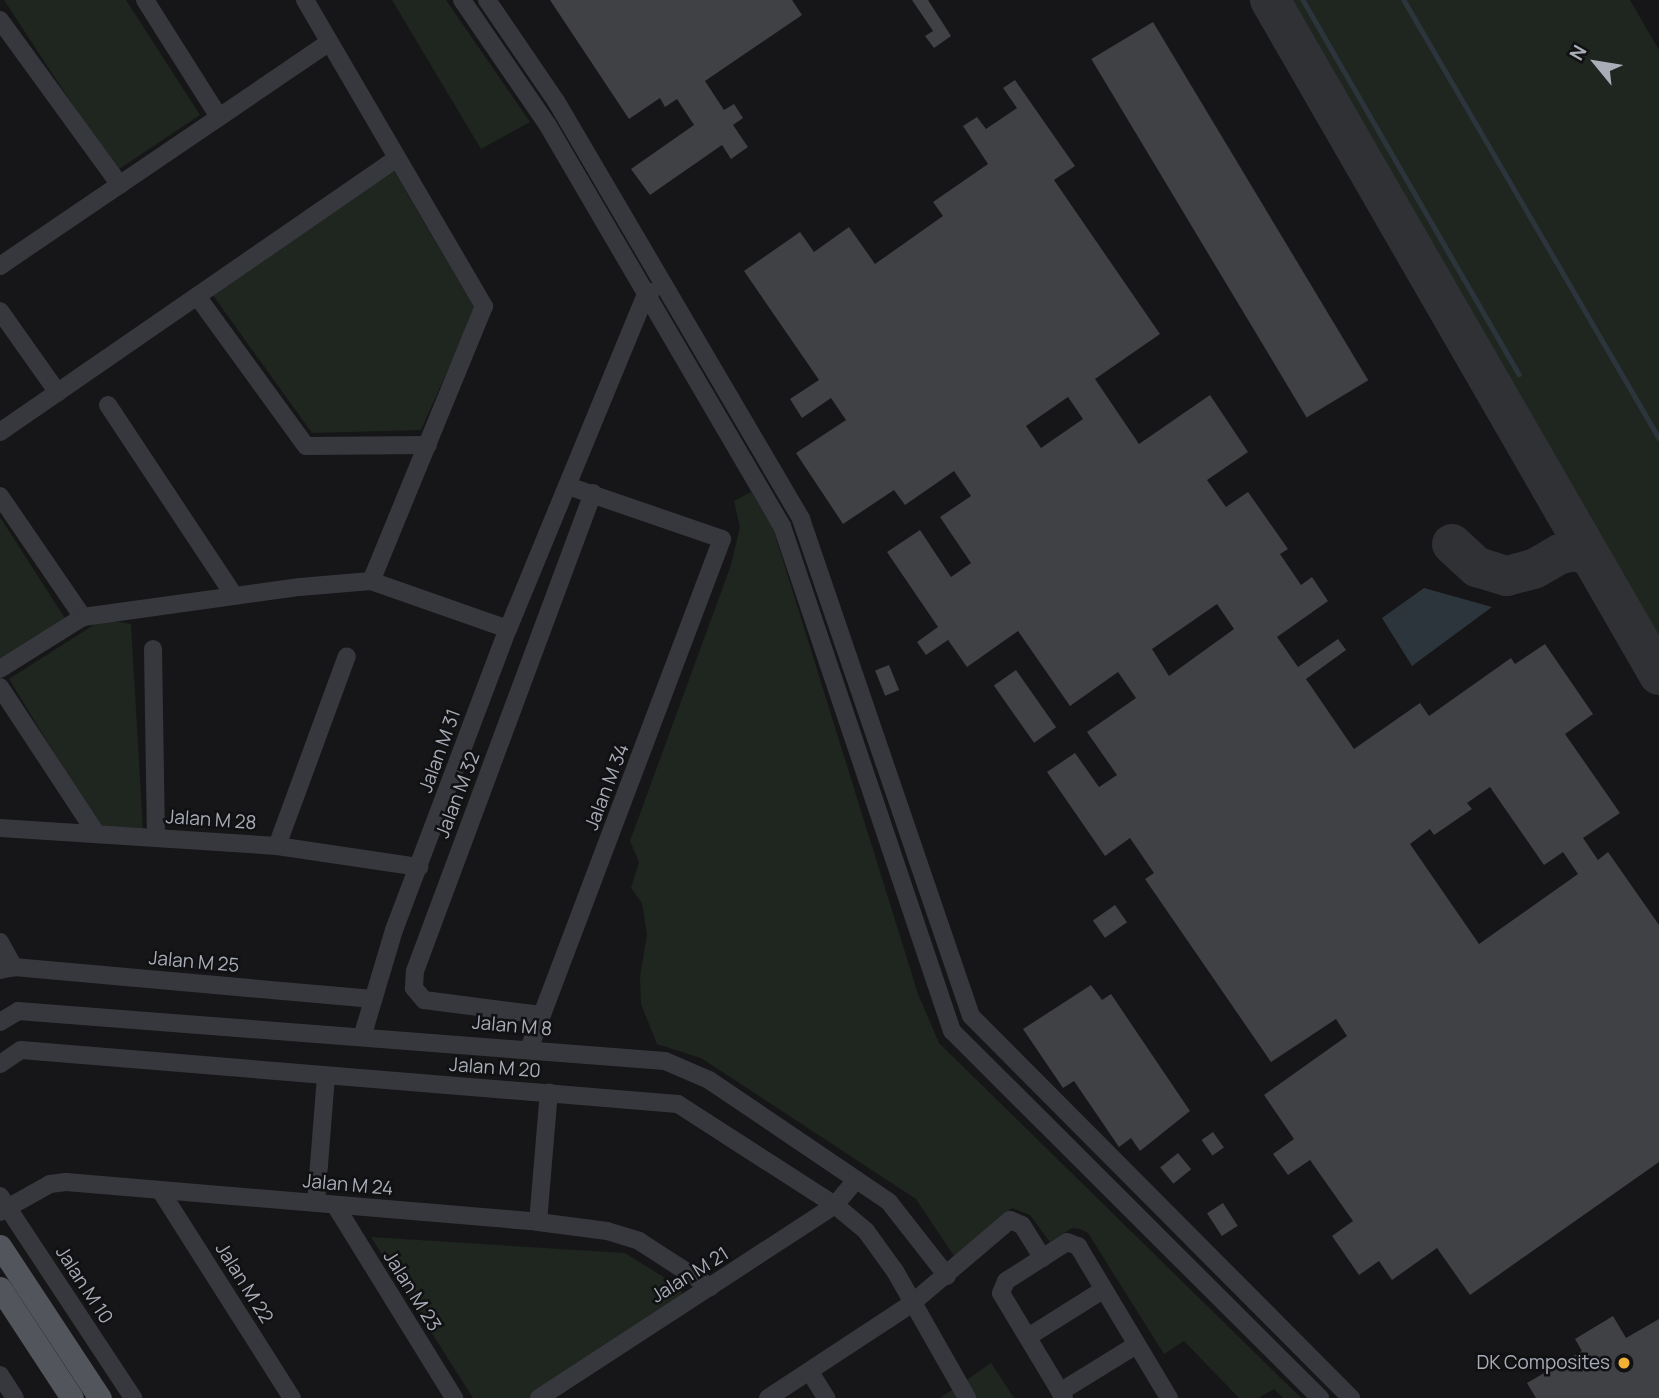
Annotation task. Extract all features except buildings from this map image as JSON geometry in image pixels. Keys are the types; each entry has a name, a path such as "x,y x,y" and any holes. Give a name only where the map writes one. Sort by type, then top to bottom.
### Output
{"main road":[{"path":"0,1246 100,1398"},
{"path":"0,1288 72,1398"}],"street":[{"path":"145,0 219,117"},
{"path":"305,0 484,306 372,582"},
{"path":"462,0 547,124 645,296 782,526 952,1031 1320,1398"},
{"path":"486,0 556,101 801,519 971,1016 1352,1398"},
{"path":"0,20 120,185"},
{"path":"0,266 329,42"},
{"path":"0,432 397,158"},
{"path":"645,296 665,283"},
{"path":"197,296 306,446 428,445"},
{"name":"Jalan M 31","path":"363,1034 370,999 508,629 645,296"},
{"path":"0,311 58,393"},
{"path":"108,405 233,594"},
{"path":"568,486 593,494"},
{"name":"Jalan M 34","path":"529,1049 722,539 593,494"},
{"name":"Jalan M 32","path":"541,1015 424,1000 414,988 415,971 593,494"},
{"path":"0,496 83,617"},
{"path":"0,669 83,617 233,594 372,582 508,629"},
{"path":"153,649 156,836"},
{"path":"277,846 347,656"},
{"path":"0,687 96,833"},
{"name":"Jalan M 28","path":"0,828 156,836 277,846 419,867"},
{"path":"0,942 7,968"},
{"name":"Jalan M 25","path":"7,968 370,999"},
{"name":"Jalan M 8","path":"0,1023 18,1011 363,1034 665,1061 686,1069 856,1180 906,1219 947,1276"},
{"name":"Jalan M 20","path":"0,1064 21,1050 678,1104 835,1205 882,1250 967,1398"},
{"path":"316,1203 326,1077"},
{"path":"538,1222 549,1093"},
{"name":"Jalan M 21","path":"539,1398 835,1205 856,1180"},
{"name":"Jalan M 24","path":"2,1205 50,1184 160,1190 538,1222 607,1231 639,1241 710,1287"},
{"name":"Jalan M 22","path":"160,1190 292,1398"},
{"name":"Jalan M 10","path":"2,1205 133,1398"},
{"name":"Jalan M 23","path":"335,1205 454,1398"},
{"path":"768,1398 911,1304 1010,1220 1022,1225 1043,1258"},
{"path":"1136,1345 1062,1395 1001,1293 1002,1287 1043,1258 1072,1243 1103,1290 1136,1345 1165,1397"},
{"path":"1028,1337 1103,1290"},
{"path":"810,1372 826,1398"},
{"path":"0,1375 15,1398"}],"shaded area":[{"path":"4,0 126,0 200,115 116,171"},
{"path":"392,0 446,0 530,122 481,149"},
{"path":"1279,0 1630,0 1659,50 1659,658"},
{"path":"394,171 475,309 421,430 312,433 212,294"},
{"path":"751,492 773,528 918,994 939,1043 1301,1398 1283,1398 1274,1389 1258,1398 1239,1398 1184,1341 1164,1354 1088,1233 1080,1229 1072,1228 1050,1242 1030,1215 1012,1208 954,1256 916,1199 701,1058 657,1044 641,1004 640,977 647,934 642,903 631,888 639,862 630,841 731,565 740,527 734,501"},
{"path":"0,517 68,623 0,666"},
{"path":"1424,588 1492,607 1412,666 1382,618"},
{"path":"103,619 131,624 143,831 100,828 9,679"},
{"path":"371,1237 625,1253 681,1288 682,1301 530,1398 473,1398"},
{"path":"991,1363 1014,1398 940,1398"}],"waterway":[{"path":"1303,0 1519,374"},
{"path":"1404,0 1659,438"}],"taxiway":[{"path":"1270,0 1659,675"},
{"path":"1452,544 1477,567 1507,576 1534,569 1560,554 1575,551 1590,556"}],"place":[{"name":"DK Composites","path":"1624,1363"}]}
